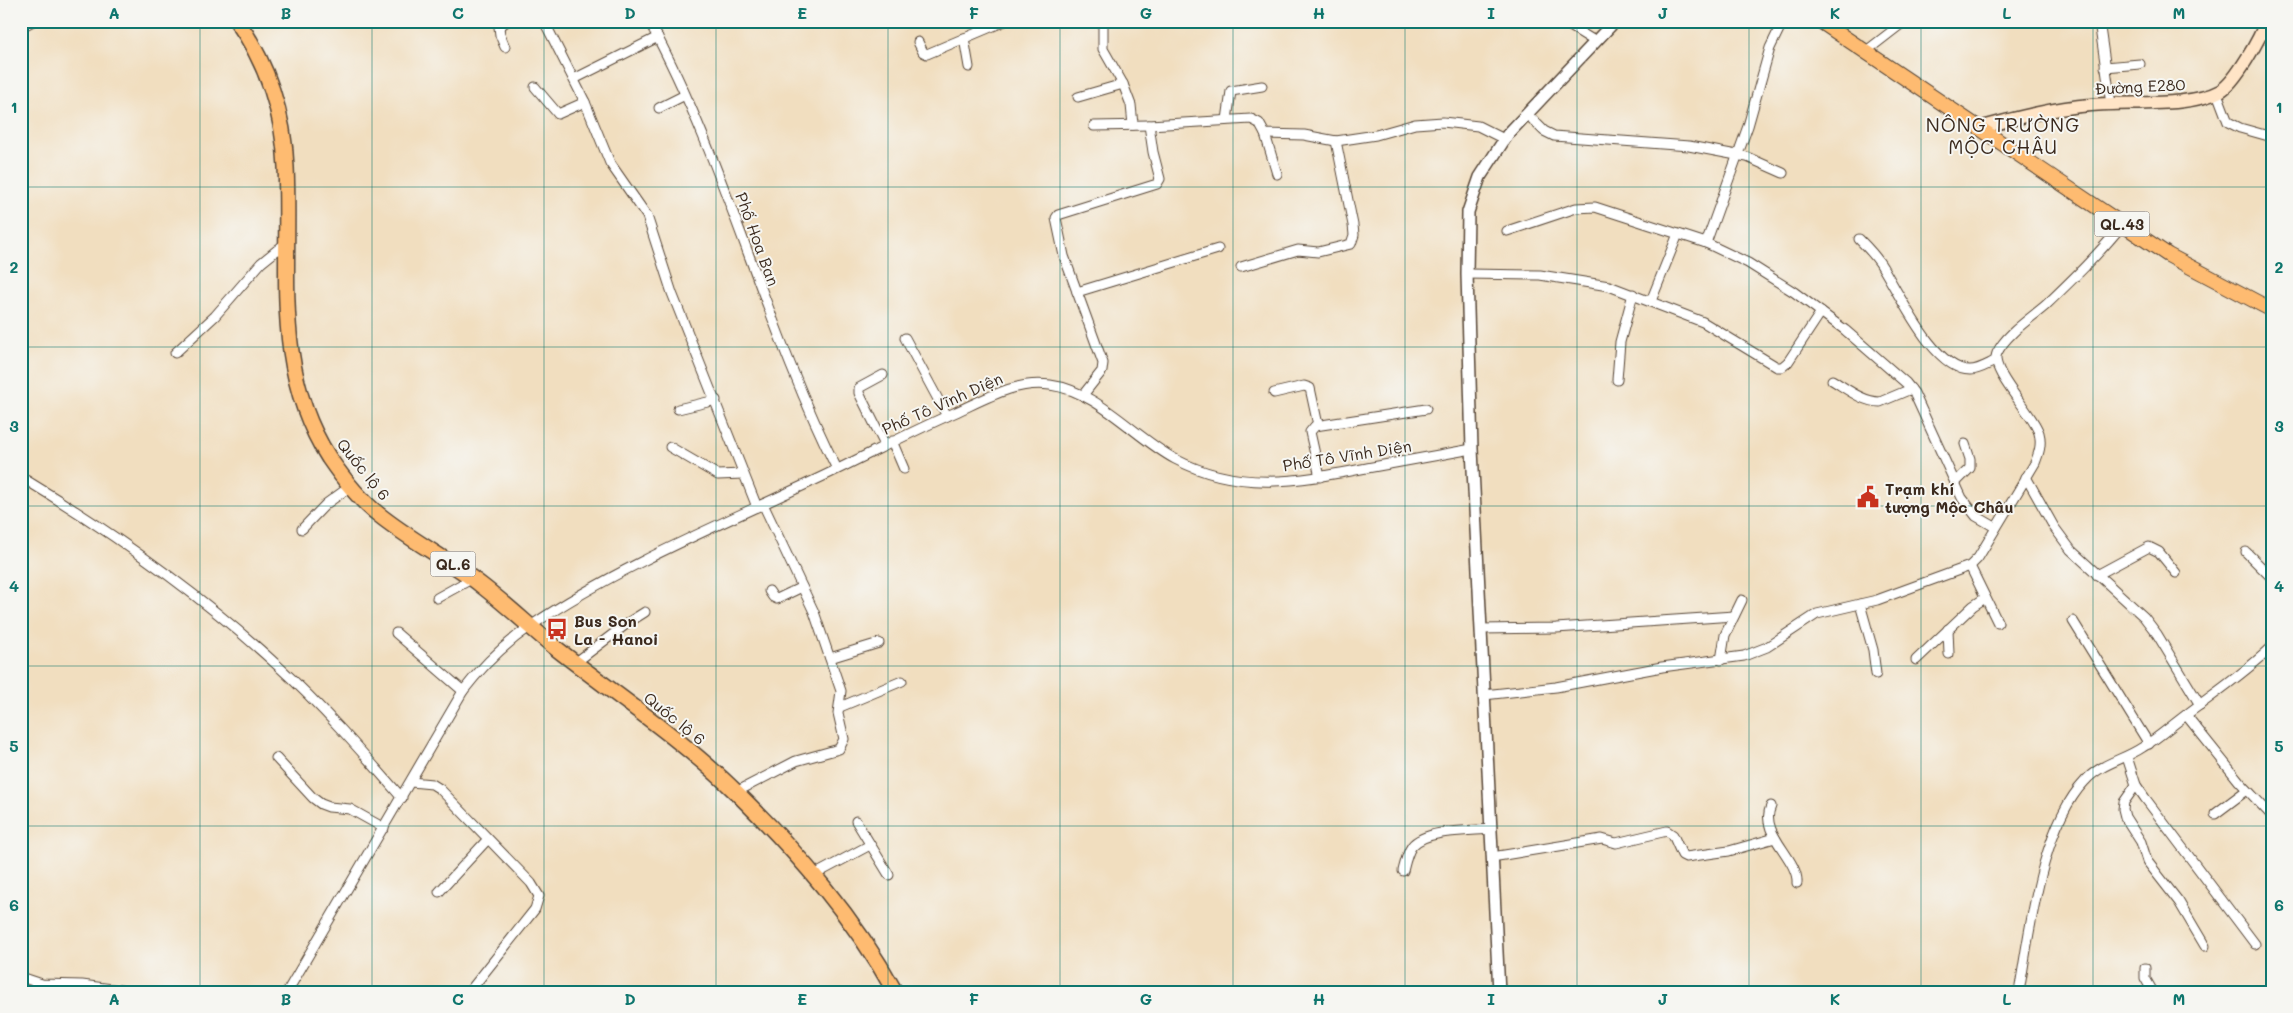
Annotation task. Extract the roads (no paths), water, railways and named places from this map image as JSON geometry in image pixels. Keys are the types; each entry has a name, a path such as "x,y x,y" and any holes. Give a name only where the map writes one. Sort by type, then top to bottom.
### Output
{"highway":[{"name":"Quốc lộ 6","path":"237,21 259,58 271,86 279,116 286,164 287,324 292,367 306,412 329,458 351,486 377,514 473,578 529,627 653,722 736,792 814,875 870,950 895,992"}],"main road":[{"name":"QL.43","path":"1820,21 2168,255 2272,310"},
{"name":"Đường E280","path":"1979,128 2050,110 2111,104 2176,101 2209,96 2222,90 2233,80 2266,29"}],"street":[{"path":"21,27 33,21"},
{"path":"505,47 498,30 499,26 507,21"},
{"path":"544,21 585,102 610,163 647,216 675,301 716,400 743,474 814,612 841,691 839,718 844,739 840,749 796,761 736,792"},
{"name":"Phố Hoa Ban","path":"649,21 685,95 714,162 756,280 822,439 837,469"},
{"path":"918,42 922,52 927,54 1005,21"},
{"path":"1103,21 1103,49 1124,84 1131,105 1133,125"},
{"path":"1562,21 1596,42"},
{"path":"1499,992 1472,449 1466,274 1468,212 1472,195 1489,161 1504,139 1615,21"},
{"path":"1706,244 1748,126 1770,48 1783,21"},
{"path":"1865,52 1904,21"},
{"path":"2099,21 2111,104"},
{"path":"2247,21 2266,29"},
{"path":"574,79 658,37"},
{"path":"964,38 969,67"},
{"path":"2105,67 2140,64"},
{"path":"1078,97 1124,84"},
{"path":"1227,120 1231,91 1262,86"},
{"path":"535,88 558,114 585,102"},
{"path":"2217,93 2228,122 2272,137"},
{"path":"659,108 685,95"},
{"path":"1527,114 1544,131 1566,139 1663,143 1738,154 1783,173"},
{"path":"1094,126 1251,119 1259,123 1265,134 1277,174"},
{"path":"1265,134 1304,136 1336,141 1376,135 1415,124 1443,122 1478,126 1504,139"},
{"path":"1083,395 1102,371 1103,364 1064,256 1056,218 1058,215 1157,184 1160,179 1149,125"},
{"path":"1241,266 1298,250 1318,252 1352,244 1354,235 1353,225 1336,141"},
{"path":"1507,231 1576,208 1595,207 1706,244 1748,262 1772,276 1873,352 1911,389 1969,509 1995,527"},
{"path":"1484,696 1556,687 1662,667 1721,660 1755,653 1817,614 1860,604 1970,566 1978,558 2026,477 2039,451 2039,433 2034,422 2000,371 1995,361 1997,354 2013,334 2072,281 2123,224"},
{"path":"1650,301 1678,234"},
{"path":"1859,239 1877,258 1918,328 1936,350 1954,365 1969,370 1995,361"},
{"path":"175,352 215,316 261,263 287,242"},
{"path":"1077,292 1218,249"},
{"path":"1466,274 1521,274 1567,278 1608,286 1650,301 1719,330 1777,367 1782,367 1788,362 1821,312"},
{"path":"1617,380 1620,342 1632,294"},
{"path":"905,338 947,416"},
{"path":"883,375 858,388 858,393 904,469"},
{"path":"1832,380 1863,398 1875,402 1880,402 1911,389"},
{"name":"Phố Tô Vĩnh Diện","path":"287,992 463,691 483,667 529,627 583,593 641,561 947,416 1009,388 1025,385 1050,385 1083,395 1154,447 1203,472 1251,482 1273,482 1320,477 1472,449"},
{"path":"1274,393 1304,386 1310,388 1318,425"},
{"path":"678,409 716,400"},
{"path":"1320,477 1310,432 1313,427 1426,409"},
{"path":"1955,483 1970,468 1970,458 1965,444"},
{"path":"670,447 718,475 743,474"},
{"path":"21,477 115,536 163,570 219,614 312,698 402,798"},
{"path":"2026,477 2061,538 2097,575 2144,617 2158,634 2200,705"},
{"path":"302,529 326,504 351,486"},
{"path":"21,514 24,521 21,528"},
{"path":"2097,575 2150,547 2159,552 2176,573"},
{"path":"2246,552 2272,578"},
{"path":"1970,566 1998,624"},
{"path":"437,598 473,578"},
{"path":"769,591 777,599 802,587"},
{"path":"1916,660 1973,606 1985,598"},
{"path":"1721,660 1725,635 1742,600"},
{"path":"1860,604 1873,650 1876,674"},
{"path":"575,663 629,622 646,612"},
{"path":"1481,629 1556,628 1734,616"},
{"path":"2073,621 2149,744"},
{"path":"1948,630 1949,654"},
{"path":"396,633 463,691"},
{"path":"830,658 878,643"},
{"path":"2019,992 2034,905 2048,853 2064,810 2089,777 2105,765 2149,744 2239,676 2272,647"},
{"path":"840,707 902,681"},
{"path":"2186,715 2247,790 2272,816"},
{"path":"2126,756 2136,785 2255,944"},
{"path":"276,758 313,798 321,804 329,807 350,809 384,828"},
{"path":"411,782 435,785 535,887 538,900 535,909 469,992"},
{"path":"2136,785 2124,802 2125,817 2141,842 2147,861 2179,902 2205,946"},
{"path":"2215,814 2247,790"},
{"path":"1771,806 1769,819 1775,838 1796,872 1797,883"},
{"path":"856,821 889,875"},
{"path":"1403,871 1410,850 1420,839 1442,833 1491,828"},
{"path":"1492,857 1602,839 1616,843 1667,831 1673,834 1682,855 1686,857 1729,851 1775,838"},
{"path":"439,892 488,839"},
{"path":"814,875 870,845"},
{"path":"2145,968 2145,978 2153,992"},
{"path":"21,977 42,984 82,985 134,992"}],"place":[{"name":"Trạm khí tượng Mộc Châu","path":"1868,497"},
{"name":"Bus Son La - Hanoi","path":"557,629"}],"district":[{"name":"NÔNG TRƯỜNG MỘC CHÂU","path":"2003,135"}]}
